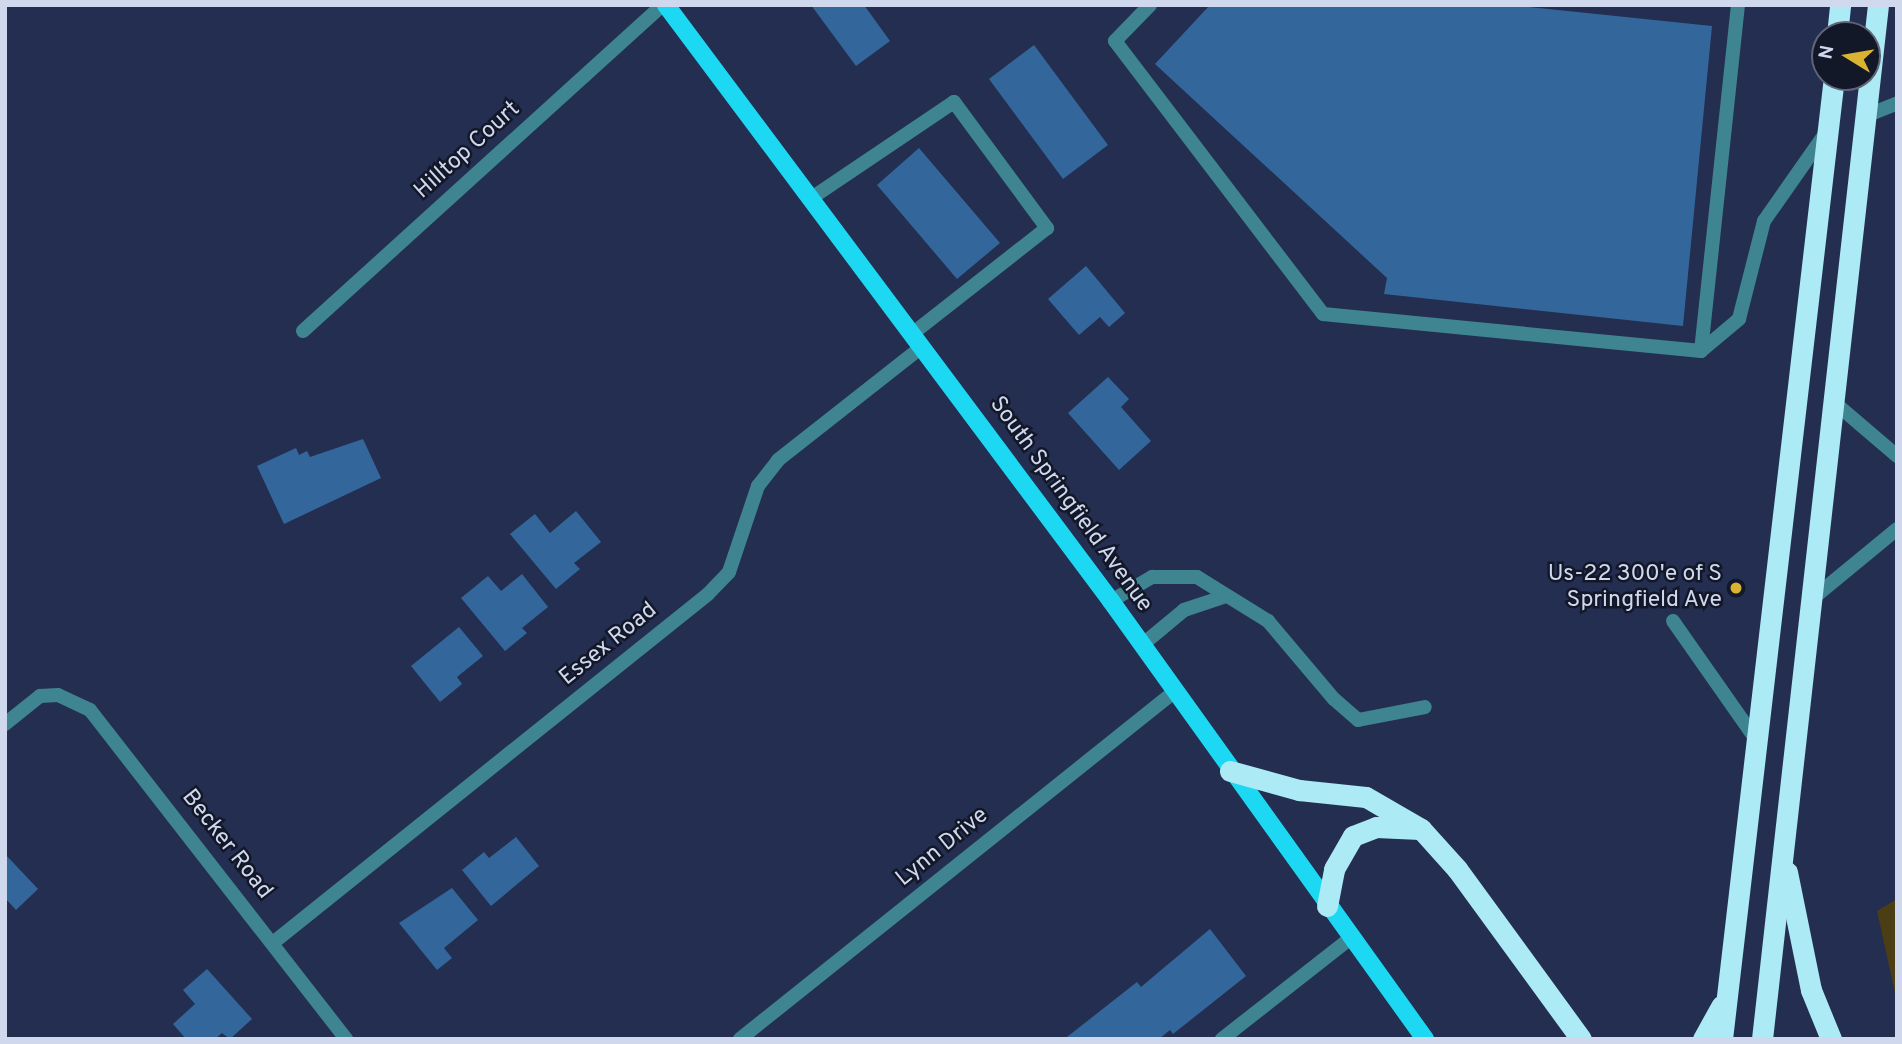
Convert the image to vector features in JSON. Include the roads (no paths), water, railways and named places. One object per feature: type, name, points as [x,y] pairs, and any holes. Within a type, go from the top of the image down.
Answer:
[{"type":"highway","points":[[1762,1039],[1868,115],[1878,5]]},
{"type":"highway","points":[[1722,1039],[1832,91]]},
{"type":"highway","points":[[1230,771],[1299,790],[1366,797],[1421,829],[1457,869],[1581,1039]]},
{"type":"highway","points":[[1327,906],[1336,862],[1353,836],[1376,827],[1421,829]]},
{"type":"highway","points":[[1783,849],[1804,965],[1831,1039]]},
{"type":"highway","points":[[1703,1039],[1727,995]]},
{"type":"main road","name":"South Springfield Avenue","points":[[665,5],[813,197],[1111,601],[1327,906],[1426,1039]]},
{"type":"street","name":"Hilltop Court","points":[[303,331],[665,5]]},
{"type":"street","points":[[1150,5],[1115,41],[1322,314],[1701,351],[1739,319],[1764,221],[1828,130]]},
{"type":"street","points":[[1701,351],[1738,5]]},
{"type":"street","name":"Essex Road","points":[[274,942],[708,594],[729,572],[758,486],[778,460],[1047,228],[954,102],[813,197]]},
{"type":"street","points":[[1868,115],[1897,103]]},
{"type":"street","points":[[1835,403],[1897,456]]},
{"type":"street","points":[[1812,599],[1897,529]]},
{"type":"street","points":[[1111,601],[1141,581],[1183,574],[1197,577],[1268,621],[1334,699],[1358,720],[1425,707]]},
{"type":"street","points":[[1142,645],[1184,610],[1226,596]]},
{"type":"street","points":[[1673,621],[1758,741]]},
{"type":"street","name":"Lynn Drive","points":[[740,1039],[1174,692]]},
{"type":"street","name":"Becker Road","points":[[5,724],[40,696],[58,695],[90,710],[274,942],[346,1039]]},
{"type":"street","points":[[1222,1039],[1352,938]]},
{"type":"place","name":"Us-22 300'e of S Springfield Ave","points":[[1736,588]]}]
